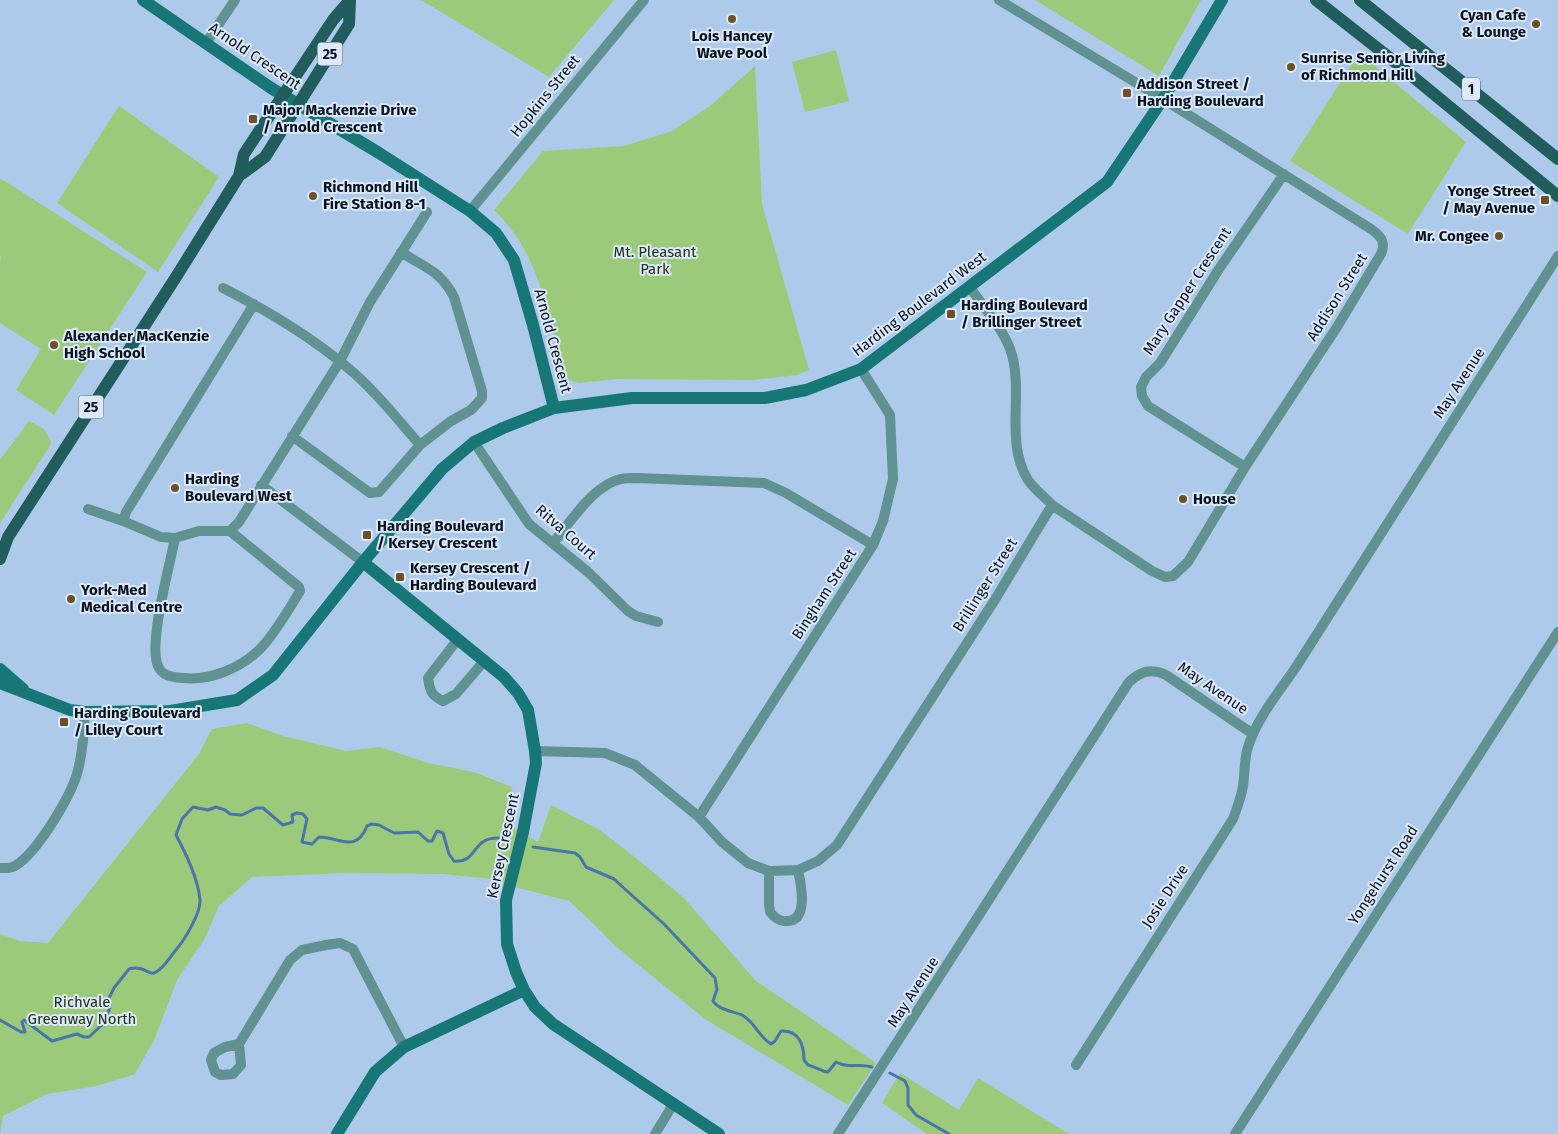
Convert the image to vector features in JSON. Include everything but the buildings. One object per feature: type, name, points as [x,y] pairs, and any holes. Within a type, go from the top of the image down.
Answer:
[{"type":"main road","name":"25","points":[[0,559],[4,541],[176,277],[239,176],[244,154],[333,20],[350,0]]},
{"type":"main road","name":"25","points":[[239,176],[265,157],[349,24],[350,0]]},
{"type":"main road","name":"1","points":[[1316,0],[1395,62],[1558,196]]},
{"type":"main road","name":"1","points":[[1360,0],[1558,159]]},
{"type":"street","name":"Arnold Crescent","points":[[143,0],[283,95],[470,211],[496,233],[514,260],[554,408]]},
{"type":"street","points":[[206,43],[235,0]]},
{"type":"street","name":"Hopkins Street","points":[[470,211],[644,0]]},
{"type":"street","name":"Addison Street","points":[[999,0],[1284,174],[1380,236],[1383,241],[1383,248],[1337,327],[1245,467],[1188,562],[1173,576],[1168,578],[1152,571],[1052,505]]},
{"type":"street","name":"Harding Boulevard West","points":[[0,683],[70,710],[85,712],[170,711],[237,700],[273,675],[363,562],[442,469],[474,442],[503,428],[554,408],[632,398],[765,398],[806,390],[861,369],[1107,182],[1163,99],[1222,0]]},
{"type":"street","name":"Mary Gapper Crescent","points":[[1245,467],[1148,406],[1142,396],[1141,387],[1146,378],[1160,363],[1219,269],[1284,174]]},
{"type":"street","points":[[230,531],[239,522],[340,361],[370,302],[427,212]]},
{"type":"street","points":[[292,436],[370,493],[379,492],[420,445],[451,421],[471,410],[482,398],[482,391],[454,297],[448,285],[438,274],[401,252]]},
{"type":"street","name":"May Avenue","points":[[838,1134],[1129,682],[1137,675],[1147,671],[1157,671],[1166,675],[1253,734],[1558,256]]},
{"type":"street","points":[[970,287],[1006,339],[1012,355],[1015,374],[1017,448],[1029,480],[1052,505]]},
{"type":"street","points":[[223,288],[299,331],[340,361],[376,394],[420,445]]},
{"type":"street","points":[[123,521],[126,512],[254,304]]},
{"type":"street","name":"Bingham Street","points":[[699,817],[873,545],[883,521],[893,479],[890,415],[861,369]]},
{"type":"street","name":"Ritva Court","points":[[474,442],[529,524],[588,572],[628,611],[636,616],[658,622]]},
{"type":"street","points":[[553,543],[582,508],[607,485],[621,479],[637,478],[764,482],[786,492],[873,545]]},
{"type":"street","points":[[261,485],[363,562]]},
{"type":"street","name":"Brillinger Street","points":[[535,751],[605,753],[622,758],[635,765],[699,817],[722,842],[748,863],[769,871],[798,870],[818,861],[837,846],[848,830],[996,598],[1052,505]]},
{"type":"street","points":[[88,510],[123,521],[161,537],[175,538],[199,531],[230,531],[293,581],[300,591],[260,649],[220,674],[193,679],[169,676],[164,674],[158,665],[155,638],[175,538]]},
{"type":"street","name":"Kersey Crescent","points":[[363,562],[504,677],[528,710],[535,751],[535,774],[520,848],[508,892],[506,915],[507,944],[510,957],[524,990],[535,1007],[553,1024],[719,1134]]},
{"type":"street","name":"Yongehurst Road","points":[[1235,1134],[1558,632]]},
{"type":"street","points":[[458,639],[428,678],[430,692],[435,697],[443,701],[456,694],[485,660]]},
{"type":"street","points":[[0,669],[29,694]]},
{"type":"street","points":[[0,868],[14,867],[24,859],[41,840],[70,793],[82,752],[85,712]]},
{"type":"street","name":"Josie Drive","points":[[1076,1065],[1233,819],[1239,805],[1247,749],[1253,734]]},
{"type":"street","points":[[769,871],[770,912],[781,921],[788,922],[794,919],[801,910],[798,870]]},
{"type":"street","points":[[239,1044],[290,960],[302,950],[326,944],[340,943],[352,949],[404,1047]]},
{"type":"street","points":[[337,1134],[375,1072],[404,1047],[524,990]]},
{"type":"street","points":[[655,1134],[674,1104]]},
{"type":"green space","points":[[421,0],[614,0],[549,77]]},
{"type":"green space","points":[[1035,0],[1201,0],[1159,76]]},
{"type":"green space","points":[[836,50],[849,101],[805,112],[792,62]]},
{"type":"green space","points":[[1359,53],[1466,142],[1408,234],[1290,161]]},
{"type":"green space","name":"Mt. Pleasant Park","points":[[755,66],[762,204],[809,370],[797,375],[753,380],[617,379],[579,383],[568,380],[535,272],[519,240],[494,210],[543,151],[624,146],[672,131],[710,106]]},
{"type":"green space","points":[[119,106],[219,177],[158,272],[57,203]]},
{"type":"green space","name":"Alexander MacKenzie High School","points":[[0,178],[147,272],[54,415],[16,390],[41,349],[0,323]]},
{"type":"green space","points":[[29,421],[44,429],[51,441],[50,446],[0,523],[0,460]]},
{"type":"green space","name":"Richvale Greenway North","points":[[247,723],[283,736],[346,751],[380,747],[428,763],[474,772],[512,787],[514,828],[538,842],[551,805],[600,830],[685,899],[755,980],[876,1063],[848,1105],[705,1019],[614,945],[569,901],[507,885],[492,879],[443,874],[344,873],[252,877],[219,906],[204,940],[177,980],[155,1038],[135,1074],[97,1086],[47,1094],[3,1116],[0,1134],[0,934],[19,941],[48,943],[199,754],[212,729]]},
{"type":"green space","points":[[900,1073],[959,1110],[978,1078],[1069,1134],[927,1134],[882,1103]]},
{"type":"waterway","points":[[0,1020],[21,1032],[25,1032],[22,1022],[24,1020],[52,1041],[77,1034],[89,1037],[104,1023],[110,1007],[109,998],[114,988],[129,969],[138,968],[154,973],[163,966],[187,934],[200,906],[199,892],[194,875],[176,835],[182,819],[193,807],[208,810],[216,807],[230,814],[242,815],[256,808],[263,808],[283,825],[293,822],[292,815],[297,813],[303,814],[307,819],[302,842],[312,844],[319,837],[352,842],[358,840],[363,835],[367,826],[372,824],[379,825],[394,833],[418,832],[428,841],[432,841],[437,831],[443,833],[449,854],[454,861],[462,861],[467,858],[484,841],[500,838]]},
{"type":"waterway","points":[[533,847],[575,853],[586,867],[614,879],[664,924],[715,978],[717,989],[713,1001],[722,1008],[742,1015],[771,1044],[781,1031],[787,1031],[799,1040],[803,1049],[804,1060],[808,1065],[828,1072],[836,1062],[845,1065],[872,1067]]},
{"type":"waterway","points":[[890,1073],[905,1081],[908,1088],[908,1105],[916,1115],[949,1134]]},
{"type":"place","name":"Lois Hancey Wave Pool","points":[[732,19]]},
{"type":"place","name":"Cyan Cafe & Lounge","points":[[1536,24]]},
{"type":"place","name":"Sunrise Senior Living of Richmond Hill","points":[[1291,67]]},
{"type":"place","name":"Addison Street / Harding Boulevard","points":[[1127,93]]},
{"type":"place","name":"Major Mackenzie Drive / Arnold Crescent","points":[[253,119]]},
{"type":"place","name":"Richmond Hill Fire Station 8-1","points":[[313,196]]},
{"type":"place","name":"Yonge Street / May Avenue","points":[[1545,200]]},
{"type":"place","name":"Mr. Congee","points":[[1499,236]]},
{"type":"place","name":"Harding Boulevard / Brillinger Street","points":[[951,314]]},
{"type":"place","name":"Alexander MacKenzie High School","points":[[54,345]]},
{"type":"place","name":"Harding Boulevard West","points":[[175,488]]},
{"type":"place","name":"House","points":[[1183,499]]},
{"type":"place","name":"Harding Boulevard / Kersey Crescent","points":[[367,535]]},
{"type":"place","name":"Kersey Crescent / Harding Boulevard","points":[[400,577]]},
{"type":"place","name":"York-Med Medical Centre","points":[[71,599]]},
{"type":"place","name":"Harding Boulevard / Lilley Court","points":[[64,722]]}]
